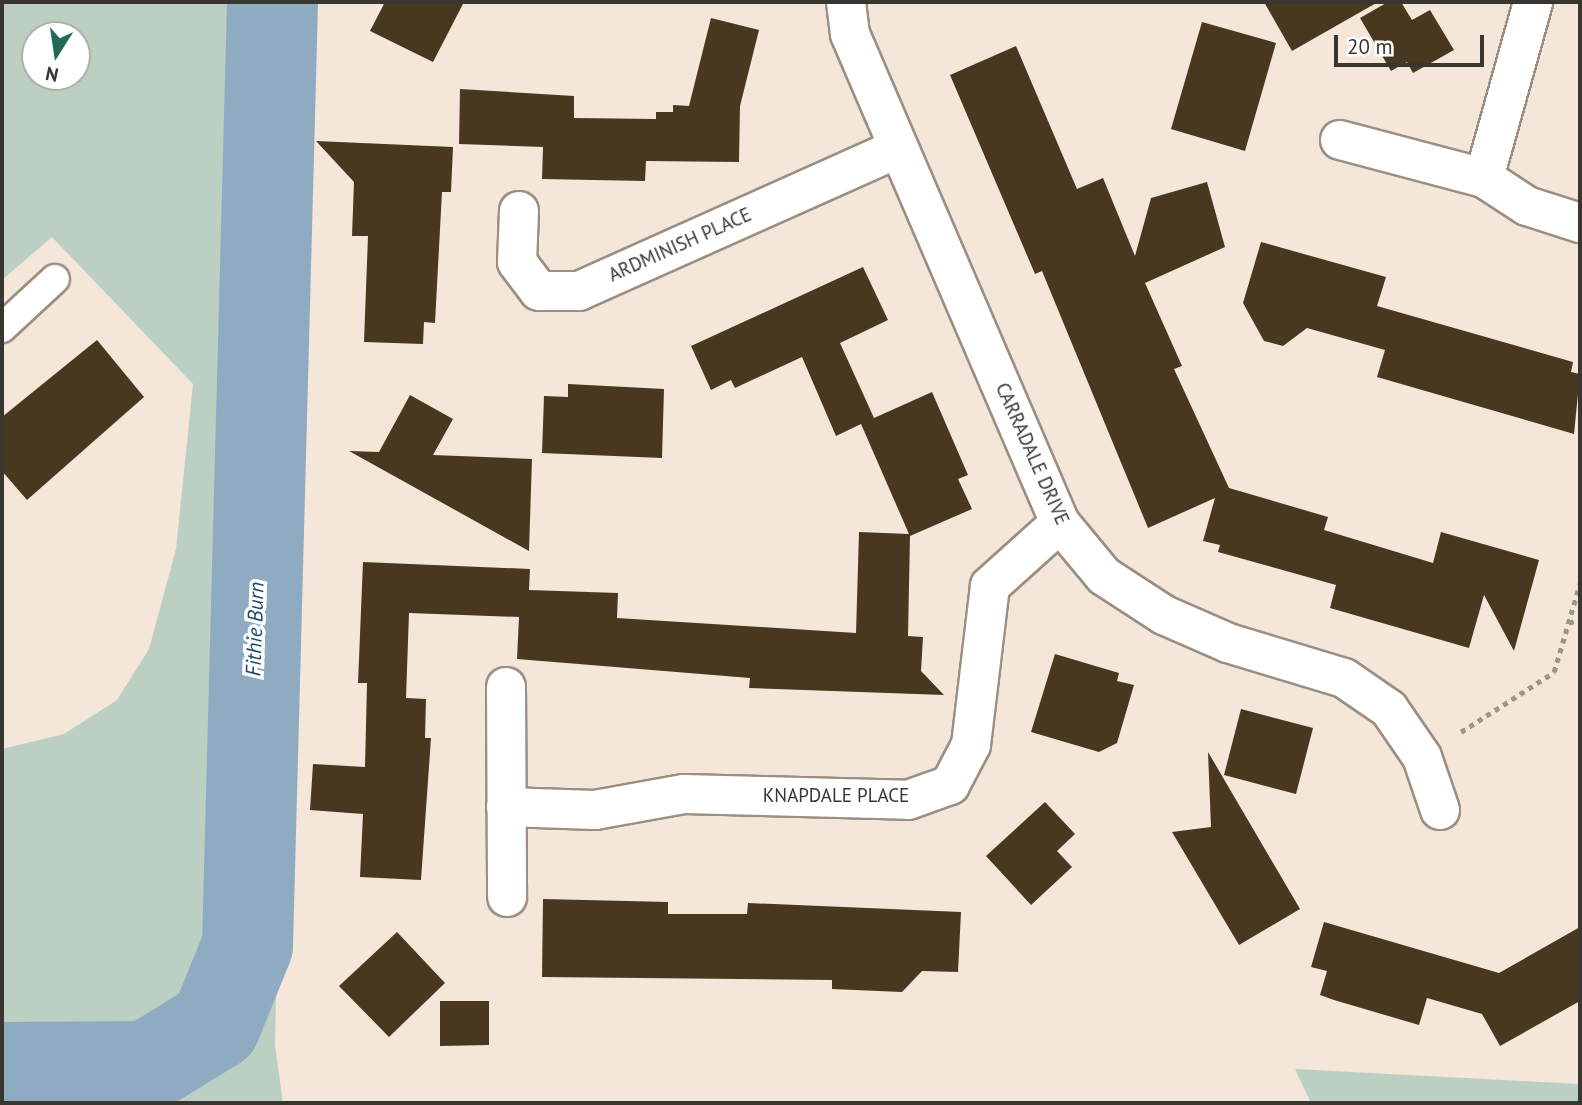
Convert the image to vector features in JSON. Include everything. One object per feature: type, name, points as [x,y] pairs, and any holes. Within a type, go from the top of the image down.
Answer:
[{"type":"street","name":"CARRADALE DRIVE","points":[[846,2],[850,34],[1060,523],[1104,576],[1164,615],[1228,643],[1344,678],[1389,709],[1422,757],[1440,810]]},
{"type":"street","points":[[1483,178],[1533,2]]},
{"type":"street","points":[[1340,140],[1483,178],[1527,206],[1580,223]]},
{"type":"street","name":"ARDMINISH PLACE","points":[[519,211],[517,262],[540,291],[579,291],[898,148]]},
{"type":"street","name":"KNAPDALE PLACE","points":[[506,807],[595,810],[684,794],[908,800],[950,785],[971,745],[990,586],[1060,523]]},
{"type":"street","points":[[506,687],[507,897]]},
{"type":"lane","points":[[2,328],[55,279]]},
{"type":"path","points":[[1422,757],[1554,672],[1580,583]]},
{"type":"path","points":[[1569,624],[1580,619]]},
{"type":"green space","points":[[2,2],[297,2],[275,1045],[283,1103],[2,1103],[2,749],[64,734],[117,700],[149,649],[176,549],[193,384],[52,237],[2,280]]},
{"type":"green space","points":[[1295,1069],[1580,1084],[1580,1103],[1311,1103]]},
{"type":"building","points":[[385,2],[464,2],[433,62],[370,31]]},
{"type":"building","points":[[1264,2],[1378,2],[1292,51]]},
{"type":"building","points":[[1388,2],[1401,2],[1412,20],[1430,10],[1454,50],[1413,73],[1407,62],[1391,71],[1360,18]]},
{"type":"building","points":[[711,18],[759,30],[740,106],[739,162],[646,161],[645,181],[542,179],[543,147],[459,144],[460,89],[574,96],[574,118],[656,119],[656,112],[673,112],[673,105],[689,106]]},
{"type":"building","points":[[1202,22],[1276,43],[1245,151],[1171,129]]},
{"type":"building","points":[[1016,46],[1077,189],[1103,178],[1135,256],[1151,198],[1207,182],[1225,247],[1145,283],[1182,366],[1174,369],[1229,488],[1328,517],[1324,530],[1433,563],[1441,532],[1539,560],[1514,651],[1484,595],[1469,648],[1330,608],[1336,585],[1218,552],[1220,545],[1203,541],[1215,498],[1148,528],[1042,271],[1035,274],[950,75]]},
{"type":"building","points":[[316,141],[453,147],[451,192],[442,192],[435,323],[424,322],[423,344],[364,342],[368,236],[352,236],[354,182]]},
{"type":"building","points":[[1261,242],[1386,277],[1377,306],[1573,362],[1571,372],[1580,374],[1574,434],[1377,377],[1385,350],[1307,328],[1283,346],[1264,341],[1243,303]]},
{"type":"building","points":[[863,267],[888,320],[840,343],[874,418],[932,392],[968,475],[958,479],[972,509],[910,536],[908,636],[923,637],[921,671],[944,695],[749,688],[750,678],[517,659],[519,617],[409,613],[406,698],[426,699],[425,738],[431,738],[421,880],[360,877],[363,814],[310,810],[313,764],[365,767],[367,683],[358,683],[363,562],[530,569],[529,590],[618,593],[617,618],[856,633],[859,532],[909,534],[861,424],[836,436],[802,357],[735,388],[731,380],[711,390],[691,346]]},
{"type":"building","points":[[97,340],[144,397],[27,500],[2,471],[2,417]]},
{"type":"building","points":[[568,384],[664,389],[662,458],[542,453],[544,396],[568,397]]},
{"type":"building","points":[[410,395],[453,419],[433,455],[532,459],[529,551],[349,451],[379,452]]},
{"type":"building","points":[[1055,654],[1119,673],[1117,681],[1134,685],[1117,743],[1099,752],[1031,732]]},
{"type":"building","points":[[1241,709],[1313,728],[1296,794],[1224,775]]},
{"type":"building","points":[[1208,752],[1300,909],[1239,945],[1172,832],[1211,827]]},
{"type":"building","points":[[1045,802],[1075,834],[1057,851],[1072,867],[1031,905],[986,856]]},
{"type":"building","points":[[543,899],[668,902],[668,914],[747,914],[748,903],[961,912],[958,972],[922,971],[902,992],[832,989],[832,980],[542,977]]},
{"type":"building","points":[[1324,922],[1499,973],[1580,927],[1580,1001],[1500,1046],[1482,1014],[1427,998],[1419,1025],[1334,1000],[1320,995],[1327,971],[1311,967]]},
{"type":"building","points":[[397,932],[445,983],[389,1037],[339,986]]},
{"type":"building","points":[[440,1001],[489,1001],[489,1045],[440,1046]]},
{"type":"waterway","name":"Fithie Burn","points":[[2,1067],[147,1066],[215,1024],[247,945],[272,2]]}]
